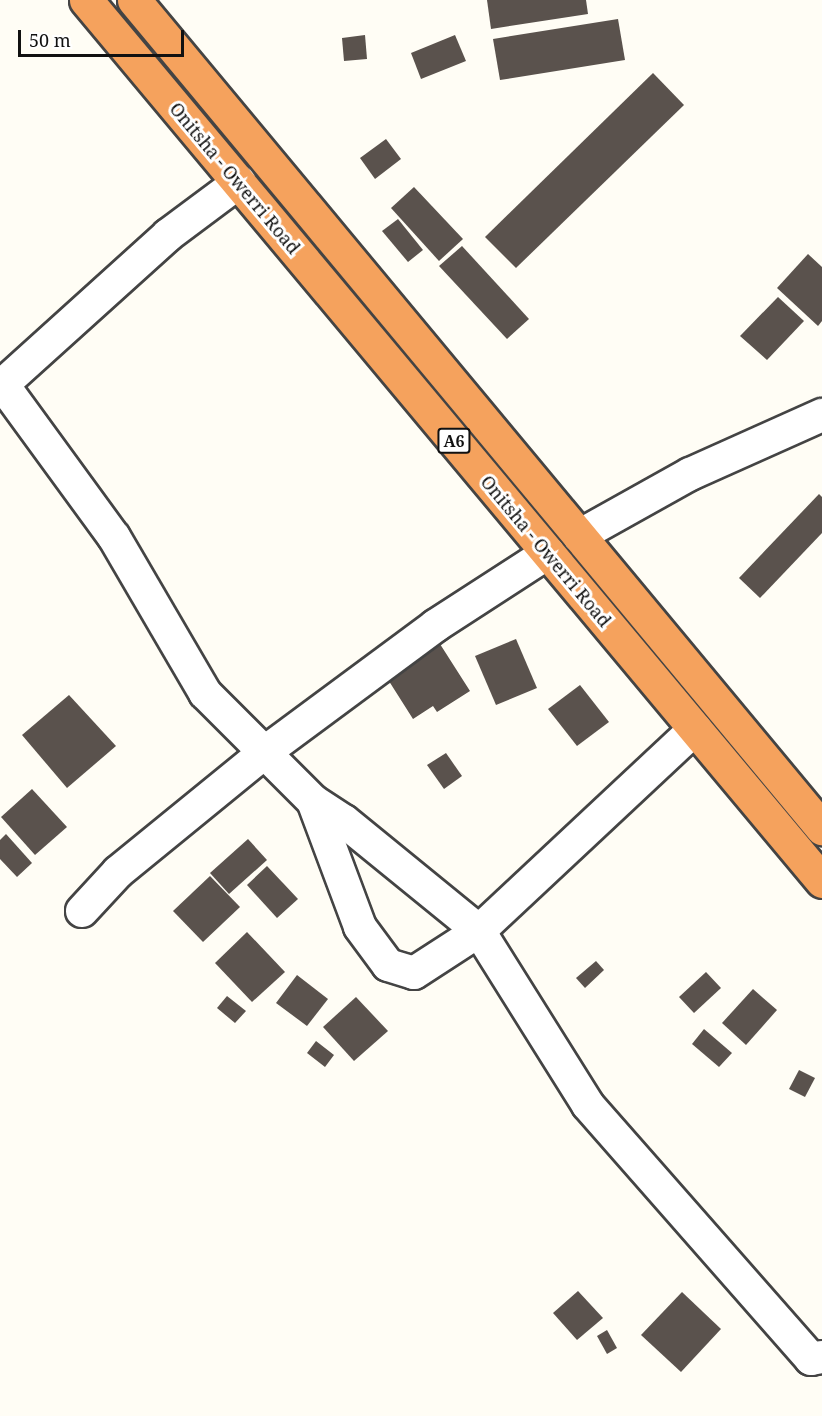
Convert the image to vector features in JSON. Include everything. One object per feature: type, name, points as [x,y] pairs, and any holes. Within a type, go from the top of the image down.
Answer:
[{"type":"highway","name":"Onitsha - Owerri Road","points":[[86,0],[822,881]]},
{"type":"highway","name":"Onitsha - Owerri Road","points":[[134,0],[822,828]]},
{"type":"street","points":[[238,182],[168,235],[1,386],[114,537],[205,693],[313,801],[344,821],[479,931],[588,1105],[811,1359],[822,1357]]},
{"type":"street","points":[[579,536],[690,474],[822,415]]},
{"type":"street","points":[[82,911],[118,872],[265,752],[435,626],[548,553]]},
{"type":"street","points":[[313,801],[360,927],[388,965],[414,973],[479,931],[695,729]]},
{"type":"building","points":[[487,0],[586,0],[588,14],[491,29]]},
{"type":"building","points":[[618,19],[625,60],[500,80],[493,39]]},
{"type":"building","points":[[365,35],[367,59],[344,61],[342,38]]},
{"type":"building","points":[[455,35],[466,61],[421,79],[411,53]]},
{"type":"building","points":[[653,73],[684,105],[516,268],[485,237]]},
{"type":"building","points":[[386,139],[401,159],[375,179],[360,158]]},
{"type":"building","points":[[414,187],[463,239],[439,261],[391,208]]},
{"type":"building","points":[[398,219],[423,250],[408,262],[382,231]]},
{"type":"building","points":[[462,246],[529,319],[507,339],[439,266]]},
{"type":"building","points":[[808,254],[822,267],[822,321],[818,326],[777,288]]},
{"type":"building","points":[[778,297],[804,321],[767,360],[740,336]]},
{"type":"building","points":[[819,494],[822,497],[822,533],[760,598],[739,578]]},
{"type":"building","points":[[516,639],[537,688],[496,705],[475,656]]},
{"type":"building","points":[[440,644],[470,691],[437,712],[433,706],[413,719],[387,678]]},
{"type":"building","points":[[580,685],[609,722],[577,746],[548,709]]},
{"type":"building","points":[[69,695],[116,746],[67,788],[22,735]]},
{"type":"building","points":[[446,753],[462,776],[444,789],[427,765]]},
{"type":"building","points":[[32,789],[67,827],[35,855],[1,817]]},
{"type":"building","points":[[6,834],[32,863],[17,877],[0,859],[0,840]]},
{"type":"building","points":[[248,839],[267,860],[229,894],[210,873]]},
{"type":"building","points":[[267,866],[298,899],[277,918],[247,885]]},
{"type":"building","points":[[210,876],[240,907],[203,942],[173,911]]},
{"type":"building","points":[[247,932],[285,972],[252,1002],[215,963]]},
{"type":"building","points":[[596,961],[604,970],[585,988],[576,978]]},
{"type":"building","points":[[706,972],[721,988],[694,1013],[679,997]]},
{"type":"building","points":[[297,975],[328,999],[307,1026],[276,1003]]},
{"type":"building","points":[[753,989],[777,1010],[746,1045],[722,1023]]},
{"type":"building","points":[[227,996],[246,1011],[235,1023],[217,1008]]},
{"type":"building","points":[[356,997],[388,1031],[354,1061],[323,1027]]},
{"type":"building","points":[[704,1029],[732,1053],[719,1067],[692,1044]]},
{"type":"building","points":[[316,1041],[334,1055],[325,1067],[307,1053]]},
{"type":"building","points":[[799,1070],[815,1078],[805,1097],[789,1089]]},
{"type":"building","points":[[578,1291],[603,1318],[577,1340],[553,1313]]},
{"type":"building","points":[[682,1292],[721,1329],[681,1372],[641,1335]]},
{"type":"building","points":[[607,1330],[617,1348],[607,1354],[597,1336]]}]
